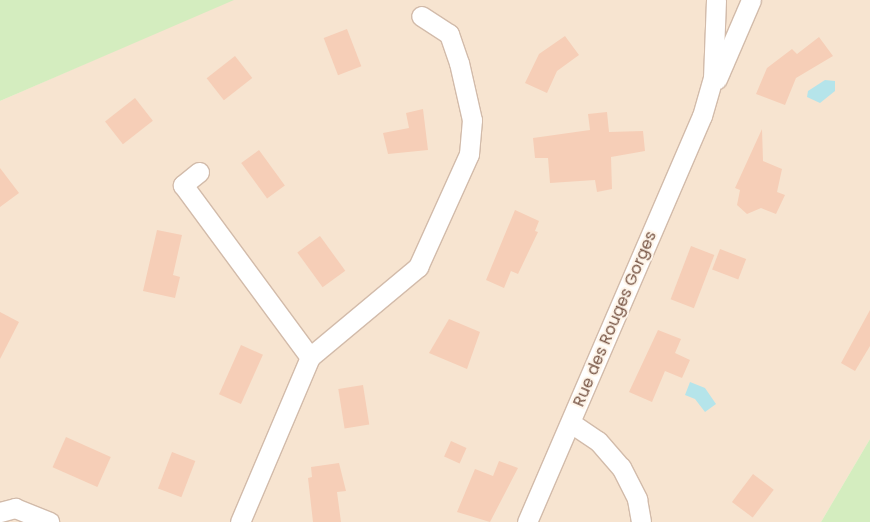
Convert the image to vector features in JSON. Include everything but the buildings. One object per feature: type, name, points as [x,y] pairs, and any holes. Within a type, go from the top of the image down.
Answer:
[{"type":"street","name":"Rue des Rouges Gorges","points":[[702,116],[713,78],[716,0]]},
{"type":"street","name":"Rue des Rouges Gorges","points":[[527,522],[751,0]]},
{"type":"street","points":[[240,522],[310,358],[418,267],[469,154],[472,120],[459,62],[449,34],[421,16]]},
{"type":"street","points":[[198,172],[183,185],[310,358]]},
{"type":"street","points":[[571,423],[598,440],[621,467],[636,498],[642,522]]},
{"type":"street","points":[[0,512],[15,508],[49,522]]},
{"type":"shaded area","points":[[231,0],[870,0],[870,439],[821,522],[0,522],[0,101]]},
{"type":"green space","points":[[0,0],[234,0],[0,101]]},
{"type":"green space","points":[[870,439],[870,522],[821,522]]},
{"type":"water","points":[[825,80],[835,81],[835,91],[820,103],[807,97],[808,91]]},
{"type":"water","points":[[690,382],[705,388],[716,404],[705,412],[695,399],[685,395]]}]
